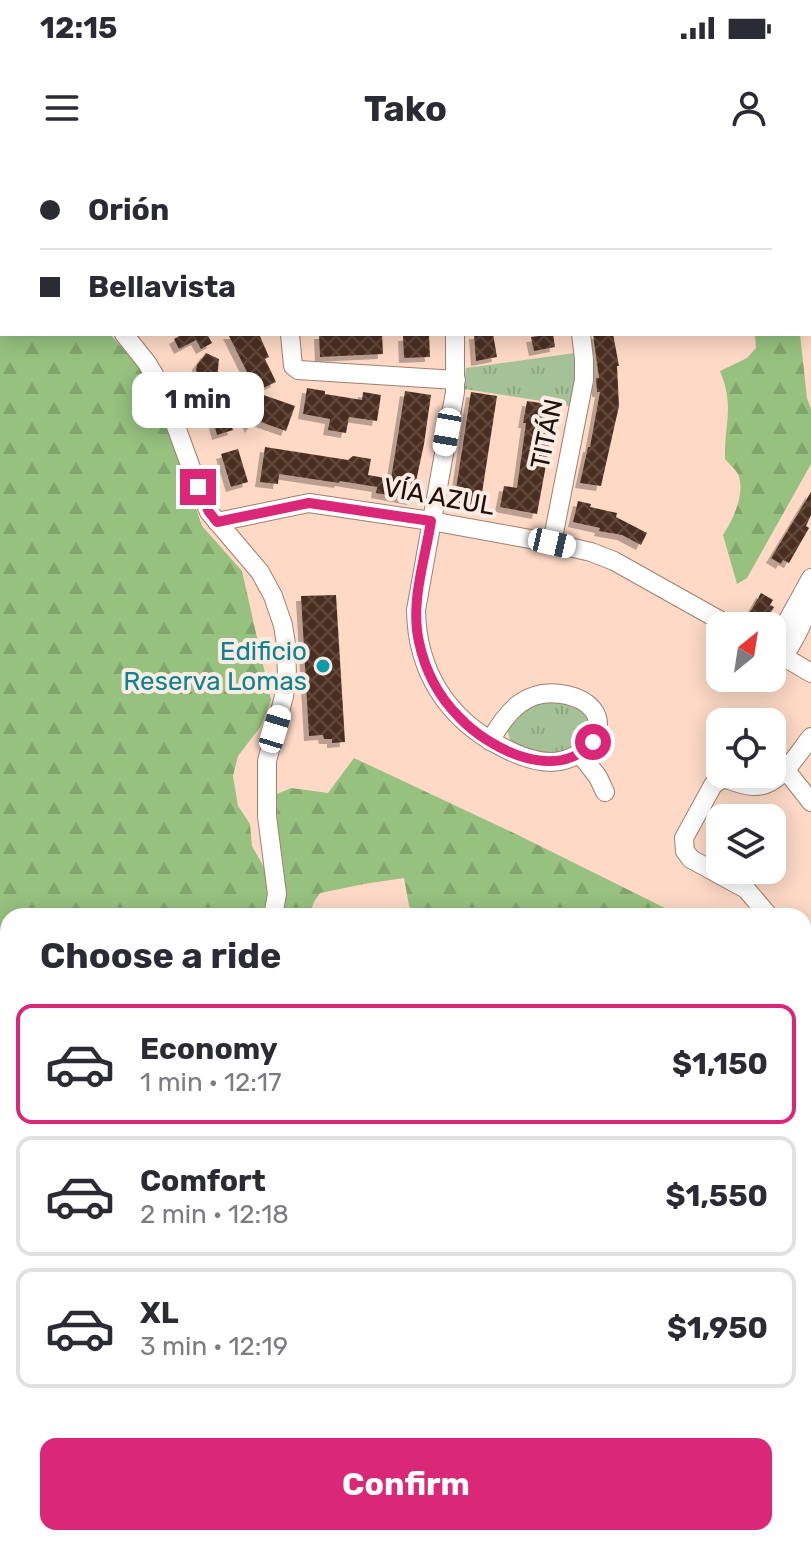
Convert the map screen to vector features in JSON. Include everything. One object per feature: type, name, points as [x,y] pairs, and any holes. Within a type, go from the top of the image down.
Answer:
[{"type":"street","points":[[126,336],[158,379],[209,512],[267,583],[278,610],[286,644],[287,677],[267,761],[267,816],[277,894],[274,908]]},
{"type":"street","points":[[290,336],[293,366],[298,370],[456,380]]},
{"type":"street","points":[[455,336],[456,380],[416,610],[421,652],[448,704],[467,725],[490,741],[522,756],[540,761],[559,761],[580,754],[598,734],[598,721],[591,708],[578,699],[546,694],[519,703],[506,715],[490,741]]},
{"type":"street","name":"TITÁN","points":[[552,543],[584,380],[581,336]]},
{"type":"street","name":"VÍA AZUL","points":[[217,522],[309,503],[552,543],[591,552],[627,567],[706,612]]},
{"type":"street","points":[[786,639],[807,613],[808,582]]},
{"type":"street","points":[[786,658],[811,673]]},
{"type":"street","points":[[786,768],[811,737]]},
{"type":"street","points":[[580,754],[605,792]]},
{"type":"street","points":[[786,770],[811,802]]},
{"type":"street","points":[[711,788],[684,838],[685,851],[691,859],[746,889],[762,908]]},
{"type":"green space","points":[[0,336],[112,336],[150,380],[202,526],[242,571],[271,700],[261,726],[238,756],[233,776],[238,806],[250,824],[252,846],[270,885],[270,908],[0,908]]},
{"type":"green space","points":[[755,336],[800,336],[811,409],[811,464],[747,578],[737,584],[723,535],[737,506],[740,482],[738,474],[725,459],[728,405],[720,371],[747,358],[756,348]]},
{"type":"green space","points":[[575,353],[580,361],[573,407],[464,389],[466,368]]},
{"type":"green space","points":[[552,699],[584,708],[593,728],[573,751],[540,755],[511,743],[507,729],[518,711]]},
{"type":"green space","points":[[354,758],[665,908],[410,908],[404,878],[320,893],[312,908],[278,908],[277,794],[291,788],[328,793]]},
{"type":"building","points":[[179,336],[208,336],[212,343],[201,349],[196,340],[179,349],[174,339]]},
{"type":"building","points":[[229,336],[260,336],[269,357],[265,359],[276,382],[252,393],[245,376],[248,374]]},
{"type":"building","points":[[319,336],[382,336],[383,354],[320,357]]},
{"type":"building","points":[[403,336],[429,336],[430,357],[404,358]]},
{"type":"building","points":[[474,336],[493,336],[497,357],[476,361]]},
{"type":"building","points":[[553,336],[555,347],[534,351],[531,337]]},
{"type":"building","points":[[593,336],[613,336],[619,366],[619,406],[601,486],[580,483],[600,392],[597,392],[596,378],[599,378]]},
{"type":"building","points":[[206,353],[219,359],[217,379],[201,384],[196,370]]},
{"type":"building","points":[[307,388],[362,400],[363,392],[381,395],[377,421],[349,417],[346,433],[328,430],[330,419],[303,414]]},
{"type":"building","points":[[405,391],[431,395],[412,500],[376,493],[377,487],[340,481],[279,474],[278,484],[260,482],[265,447],[348,460],[353,456],[371,459],[368,475],[391,479]]},
{"type":"building","points":[[255,392],[295,406],[286,431],[255,420],[250,428],[242,412]]},
{"type":"building","points":[[471,392],[497,396],[480,506],[454,502]]},
{"type":"building","points":[[223,397],[233,430],[217,435],[208,401]]},
{"type":"building","points":[[527,401],[553,405],[549,430],[552,430],[537,514],[500,507],[504,486],[517,488]]},
{"type":"building","points":[[238,449],[248,482],[231,487],[221,454]]},
{"type":"building","points":[[811,492],[811,515],[806,526],[809,528],[789,563],[783,560],[781,564],[771,558]]},
{"type":"building","points":[[578,501],[617,513],[616,517],[647,533],[641,545],[622,535],[573,522]]},
{"type":"building","points":[[761,593],[773,600],[771,612],[750,612]]},
{"type":"building","name":"Edificio Reserva Lomas","points":[[336,595],[345,742],[332,743],[332,739],[324,739],[323,735],[309,736],[301,596]]},
{"type":"place","name":"Edificio Reserva Lomas","points":[[323,666]]},
{"type":"route","points":[[198,487],[217,522],[309,503],[431,521],[417,596],[416,625],[421,652],[439,692],[457,715],[478,734],[522,756],[551,762],[580,754],[593,742]]}]
